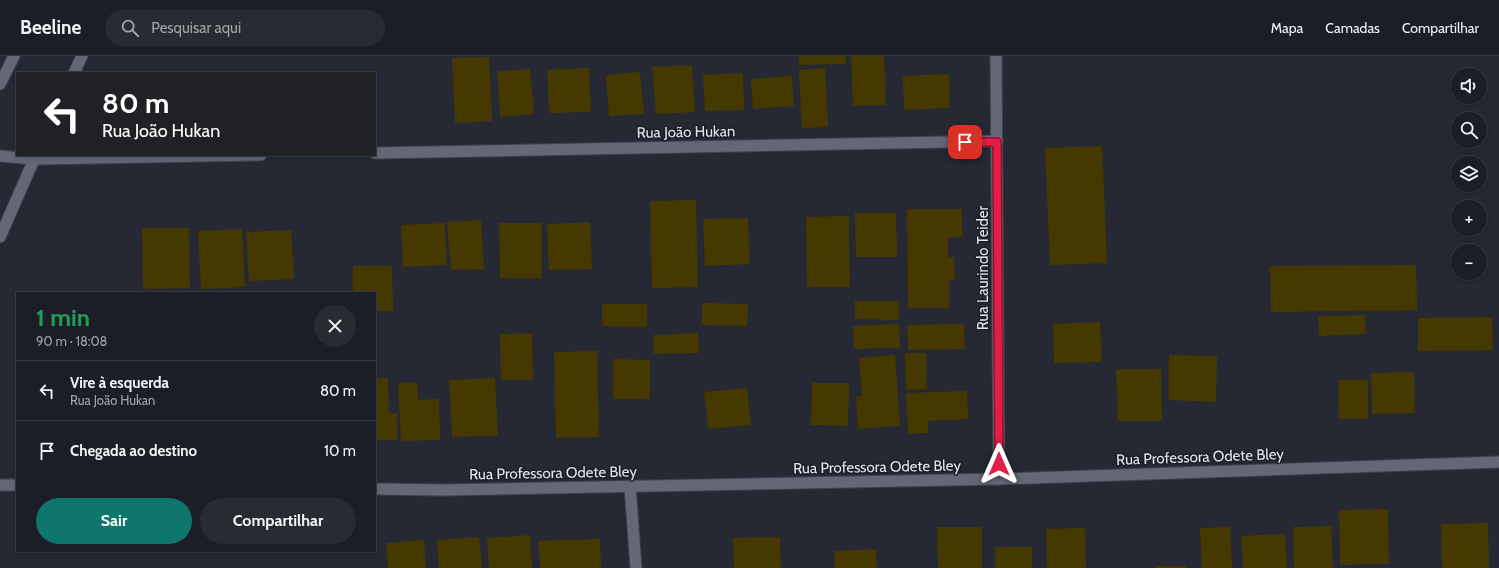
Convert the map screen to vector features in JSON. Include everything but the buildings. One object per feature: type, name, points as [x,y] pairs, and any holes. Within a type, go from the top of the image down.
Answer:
[{"type":"street","points":[[0,84],[14,56]]},
{"type":"street","points":[[74,72],[82,56]]},
{"type":"street","name":"Rua Laurindo Teider","points":[[996,56],[999,479]]},
{"type":"street","name":"Rua João Hukan","points":[[376,153],[997,142]]},
{"type":"street","points":[[0,156],[148,156]]},
{"type":"street","points":[[0,237],[35,157]]},
{"type":"street","name":"Rua Professora Odete Bley","points":[[376,489],[442,490],[999,479],[1499,462]]},
{"type":"street","points":[[0,485],[16,485]]},
{"type":"street","points":[[630,486],[636,568]]},
{"type":"route","points":[[965,142],[997,142],[999,464]]}]
